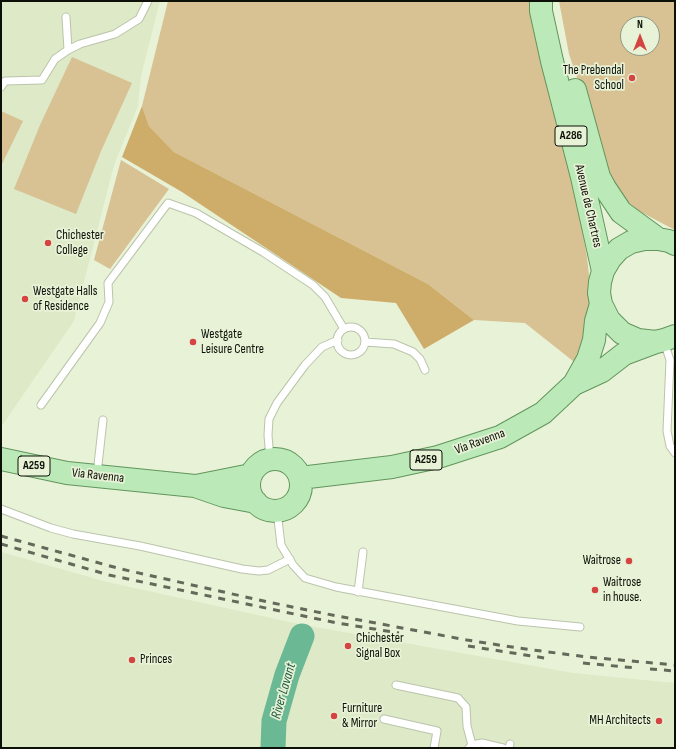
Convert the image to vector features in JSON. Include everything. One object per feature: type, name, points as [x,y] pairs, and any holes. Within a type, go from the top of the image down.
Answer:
[{"type":"main road","name":"Avenue de Chartres","points":[[541,1],[541,11],[552,61],[582,177],[603,271]]},
{"type":"main road","name":"Avenue de Chartres","points":[[555,1],[565,55],[599,177],[611,199],[621,212],[666,241]]},
{"type":"main road","points":[[665,339],[638,340],[622,333],[609,320],[601,304],[599,293],[603,271],[610,259],[619,249],[631,242],[644,239],[666,241]]},
{"type":"main road","name":"Via Ravenna","points":[[300,478],[392,467],[438,457],[500,437],[543,413],[574,384],[588,359],[594,340],[596,321],[601,304]]},
{"type":"main road","name":"Via Ravenna","points":[[574,384],[602,371],[624,354],[665,339]]},
{"type":"main road","points":[[277,459],[285,461],[292,465],[300,478],[301,486],[296,500],[284,509],[269,510],[262,507],[256,502],[249,489],[251,475],[258,465],[270,460],[277,459]]},
{"type":"main road","name":"Via Ravenna","points":[[1,460],[67,473],[195,486],[224,496],[256,502]]},
{"type":"main road","name":"Via Ravenna","points":[[195,486],[251,475]]},
{"type":"lane","points":[[1,87],[5,80],[42,80],[55,59],[68,50],[80,44],[115,34],[140,19],[148,1]]},
{"type":"lane","points":[[66,16],[68,50]]},
{"type":"lane","points":[[41,405],[100,323],[110,302],[108,283],[168,204],[196,213],[262,252],[313,285],[325,297],[344,329]]},
{"type":"lane","points":[[348,327],[357,328],[363,334],[365,342],[362,350],[351,354],[346,353],[340,348],[338,340],[340,334],[348,327]]},
{"type":"lane","points":[[665,339],[670,360],[667,431],[670,446],[675,453]]},
{"type":"lane","points":[[270,460],[268,435],[269,419],[277,403],[305,365],[322,347],[338,340]]},
{"type":"lane","points":[[365,342],[394,344],[413,352],[420,359],[425,370]]},
{"type":"lane","points":[[97,477],[103,420]]},
{"type":"lane","points":[[1,509],[63,532],[140,546],[242,570],[268,570],[290,559]]},
{"type":"lane","points":[[277,510],[281,545],[305,578],[336,588],[518,621],[580,627]]},
{"type":"lane","points":[[358,592],[363,552]]},
{"type":"lane","points":[[396,685],[458,698],[466,707],[470,747],[482,743],[507,747]]},
{"type":"lane","points":[[384,719],[437,731],[434,748]]},
{"type":"shaded area","name":"Chichester College","points":[[1,1],[160,1],[141,76],[138,106],[114,165],[74,321],[1,427]]},
{"type":"shaded area","points":[[168,1],[532,1],[535,37],[573,179],[587,257],[592,303],[578,365],[525,323],[474,320],[428,284],[174,152],[149,126],[142,106]]},
{"type":"shaded area","name":"The Prebendal School","points":[[559,1],[675,1],[675,230],[639,211],[621,196],[610,177],[569,54]]},
{"type":"shaded area","points":[[72,57],[132,83],[101,151],[76,214],[14,189],[40,125]]},
{"type":"shaded area","points":[[142,106],[149,126],[174,152],[428,284],[474,320],[424,349],[396,303],[341,298],[182,192],[122,157]]},
{"type":"shaded area","points":[[1,111],[23,121],[1,166]]},
{"type":"shaded area","points":[[121,160],[169,189],[110,269],[94,260]]},
{"type":"shaded area","points":[[1,552],[107,582],[299,624],[573,673],[675,683],[675,748],[1,748]]},
{"type":"waterway","name":"River Lavant","points":[[273,748],[274,721],[287,675],[302,636]]},
{"type":"railway","points":[[1,536],[121,569],[327,614],[518,648],[587,657],[675,665]]},
{"type":"railway","points":[[1,544],[109,575],[337,623],[399,633]]},
{"type":"railway","points":[[468,646],[551,659]]},
{"type":"railway","points":[[583,663],[636,668]]},
{"type":"railway","points":[[650,669],[675,671]]},
{"type":"place","name":"The Prebendal School","points":[[632,78]]},
{"type":"place","name":"Chichester College","points":[[48,243]]},
{"type":"place","name":"Westgate Halls of Residence","points":[[25,299]]},
{"type":"place","name":"Westgate Leisure Centre","points":[[193,342]]},
{"type":"place","name":"Waitrose","points":[[629,561]]},
{"type":"place","name":"Waitrose in house.","points":[[595,590]]},
{"type":"place","name":"Chichester Signal Box","points":[[348,646]]},
{"type":"place","name":"Princes","points":[[132,660]]},
{"type":"place","name":"Furniture & Mirror","points":[[334,716]]},
{"type":"place","name":"MH Architects","points":[[659,721]]}]
